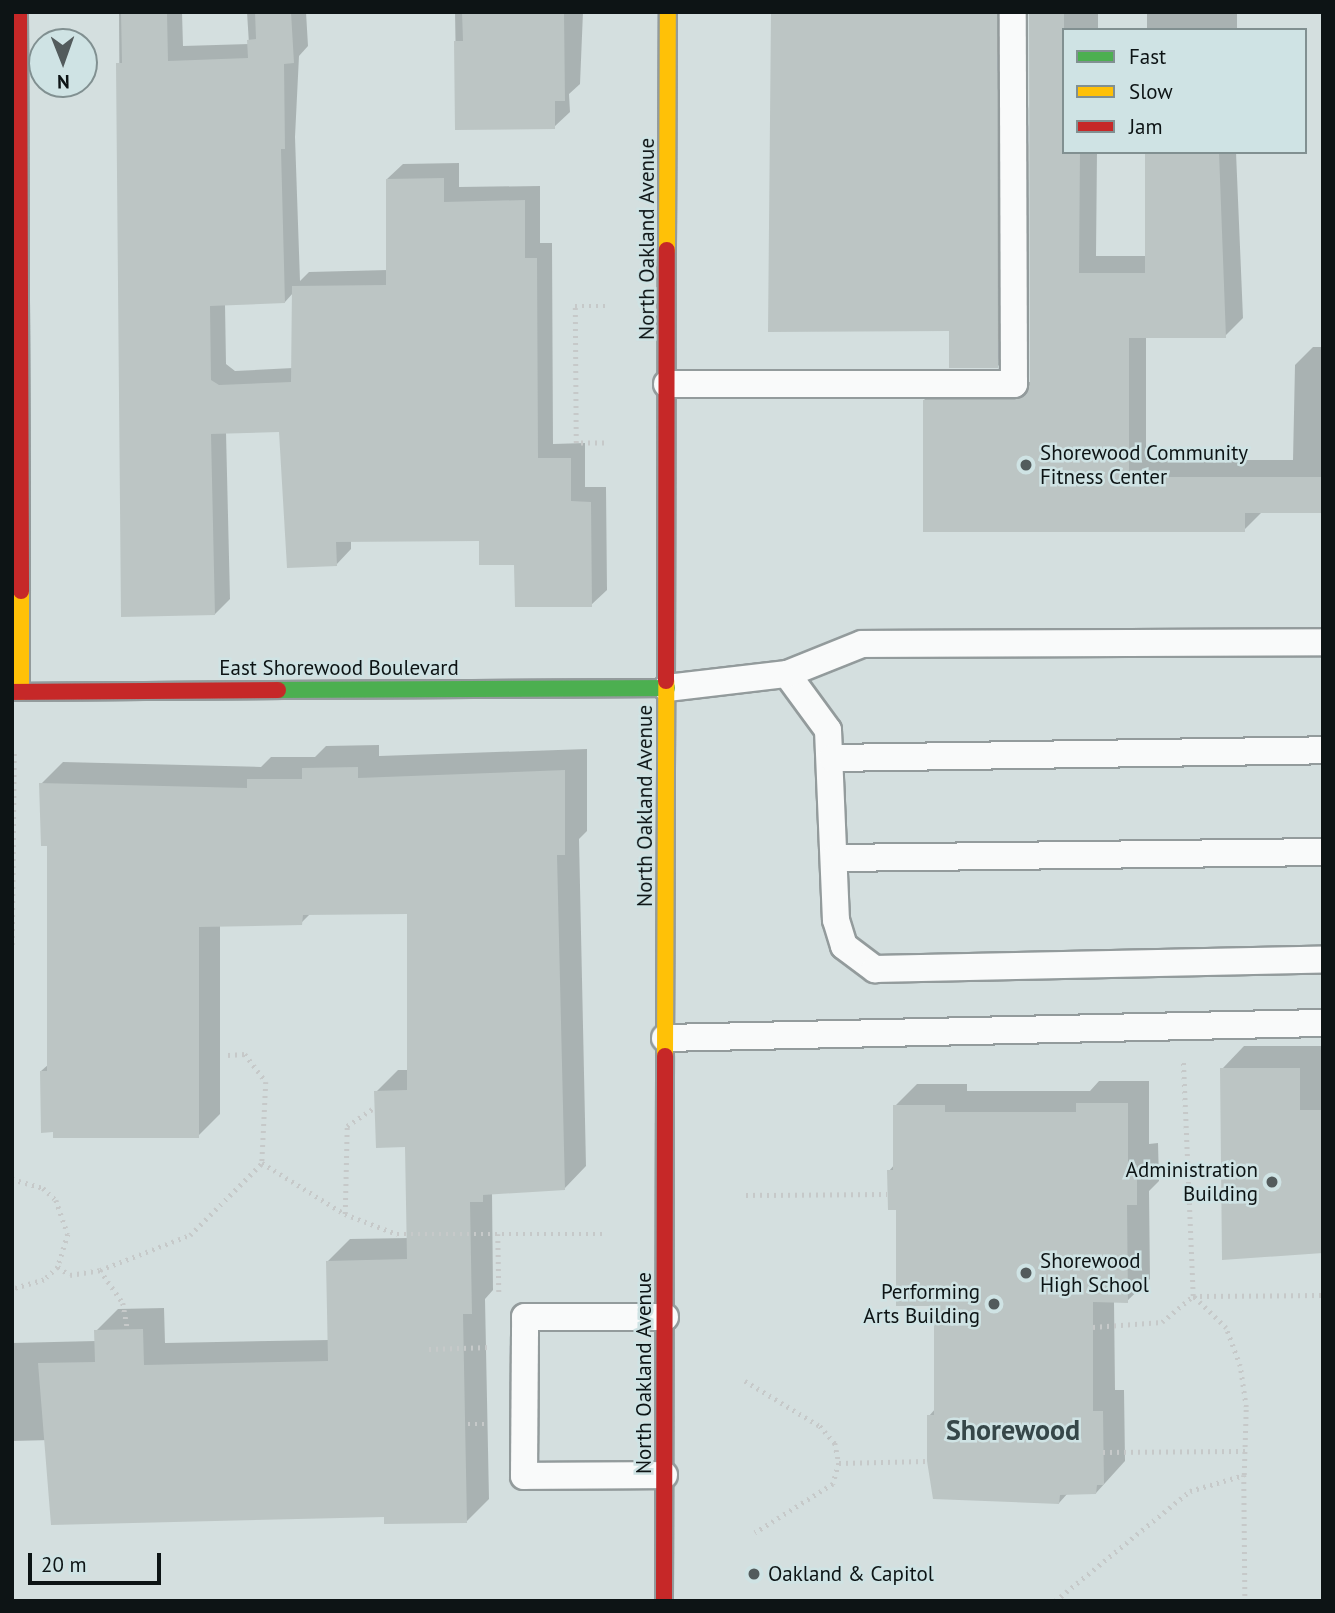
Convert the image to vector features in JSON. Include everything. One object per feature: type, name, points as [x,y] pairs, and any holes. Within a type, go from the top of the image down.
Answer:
[{"type":"main road","points":[[17,692],[19,12]]},
{"type":"main road","name":"North Oakland Avenue","points":[[664,1601],[668,12]]},
{"type":"main road","name":"East Shorewood Boulevard","points":[[17,692],[667,688]]},
{"type":"lane","points":[[667,384],[1014,384],[1013,12]]},
{"type":"lane","points":[[667,688],[787,674],[862,644],[1323,642]]},
{"type":"lane","points":[[787,674],[828,730],[832,758],[835,858],[844,946],[875,969],[1323,960]]},
{"type":"lane","points":[[832,758],[1323,750]]},
{"type":"lane","points":[[835,858],[1323,852]]},
{"type":"lane","points":[[665,1038],[1323,1023]]},
{"type":"lane","points":[[664,1475],[524,1476],[525,1317],[665,1317]]},
{"type":"path","points":[[604,443],[576,443],[575,306],[605,306]]},
{"type":"path","points":[[12,945],[14,749]]},
{"type":"path","points":[[1182,1053],[1193,1296],[1226,1328],[1240,1366],[1245,1451],[1245,1601]]},
{"type":"path","points":[[58,1267],[70,1275],[100,1270],[190,1235],[262,1163],[266,1082],[245,1054],[228,1055]]},
{"type":"path","points":[[345,1214],[347,1126],[374,1108]]},
{"type":"path","points":[[262,1163],[345,1214],[397,1234],[602,1234]]},
{"type":"path","points":[[12,1179],[43,1188],[65,1215],[68,1234],[58,1267],[44,1280],[12,1289]]},
{"type":"path","points":[[746,1195],[887,1194]]},
{"type":"path","points":[[498,1234],[499,1302]]},
{"type":"path","points":[[100,1270],[123,1303],[128,1329]]},
{"type":"path","points":[[1093,1327],[1162,1322],[1193,1296],[1323,1295]]},
{"type":"path","points":[[429,1349],[498,1347]]},
{"type":"path","points":[[745,1381],[820,1426],[835,1443],[839,1463],[833,1484],[755,1533]]},
{"type":"path","points":[[1103,1452],[1245,1451]]},
{"type":"path","points":[[839,1463],[927,1461]]},
{"type":"path","points":[[1055,1601],[1190,1491],[1244,1475]]},
{"type":"building","points":[[121,12],[167,12],[168,61],[248,58],[247,40],[256,39],[255,12],[291,12],[294,63],[284,64],[285,149],[281,149],[285,303],[210,306],[211,380],[219,385],[291,382],[292,286],[386,285],[386,179],[444,178],[444,202],[525,200],[525,258],[537,258],[538,458],[571,458],[571,501],[591,502],[592,607],[515,607],[514,565],[479,565],[479,541],[336,542],[337,566],[287,568],[279,432],[211,434],[215,615],[121,617],[116,63],[122,63]]},
{"type":"building","points":[[462,12],[564,12],[565,101],[555,101],[555,129],[455,130],[454,41],[463,41]]},
{"type":"building","points":[[771,12],[997,12],[998,368],[949,368],[949,331],[768,332]]},
{"type":"building","points":[[1029,12],[1064,12],[1062,154],[1080,154],[1079,273],[1145,273],[1145,154],[1219,154],[1226,338],[1129,338],[1129,477],[1323,477],[1323,513],[1245,513],[1245,532],[923,532],[923,400],[1015,400],[1030,385]]},
{"type":"building","points":[[358,767],[358,778],[565,770],[565,855],[557,855],[565,1190],[483,1195],[483,1202],[470,1202],[472,1314],[463,1314],[467,1523],[384,1524],[384,1517],[51,1525],[38,1363],[95,1362],[94,1330],[143,1329],[144,1365],[328,1361],[326,1261],[407,1259],[405,1147],[376,1148],[374,1091],[407,1090],[407,914],[303,915],[302,925],[199,927],[199,1138],[53,1138],[53,1132],[41,1133],[40,1071],[47,1071],[47,846],[41,846],[39,783],[247,788],[247,779],[302,779],[302,768]]},
{"type":"building","name":"Administration Building","points":[[1220,1068],[1300,1068],[1300,1110],[1323,1110],[1323,1253],[1222,1260]]},
{"type":"building","name":"Performing Arts Building","points":[[1076,1103],[1128,1103],[1128,1165],[1137,1165],[1137,1205],[1127,1205],[1128,1303],[1093,1302],[1093,1411],[1103,1411],[1104,1485],[1097,1485],[1096,1494],[1060,1495],[1059,1504],[933,1499],[927,1461],[927,1415],[934,1415],[934,1306],[896,1306],[896,1210],[888,1210],[887,1170],[893,1170],[893,1105],[945,1105],[945,1112],[1076,1112]]},
{"type":"traffic: fast","points":[[278,690],[667,688]]},
{"type":"traffic: slow","points":[[667,250],[668,12]]},
{"type":"traffic: slow","points":[[21,591],[21,692]]},
{"type":"traffic: slow","points":[[665,1056],[666,681]]},
{"type":"traffic: jam","points":[[19,12],[21,591]]},
{"type":"traffic: jam","points":[[666,681],[667,250]]},
{"type":"traffic: jam","points":[[12,692],[278,690]]},
{"type":"traffic: jam","points":[[664,1601],[665,1056]]},
{"type":"place","name":"Shorewood Community Fitness Center","points":[[1026,465]]},
{"type":"place","name":"Administration Building","points":[[1272,1182]]},
{"type":"place","name":"Shorewood High School","points":[[1026,1273]]},
{"type":"place","name":"Performing Arts Building","points":[[994,1304]]},
{"type":"place","name":"Oakland & Capitol","points":[[754,1574]]},
{"type":"district","name":"Shorewood","points":[[1013,1430]]}]
